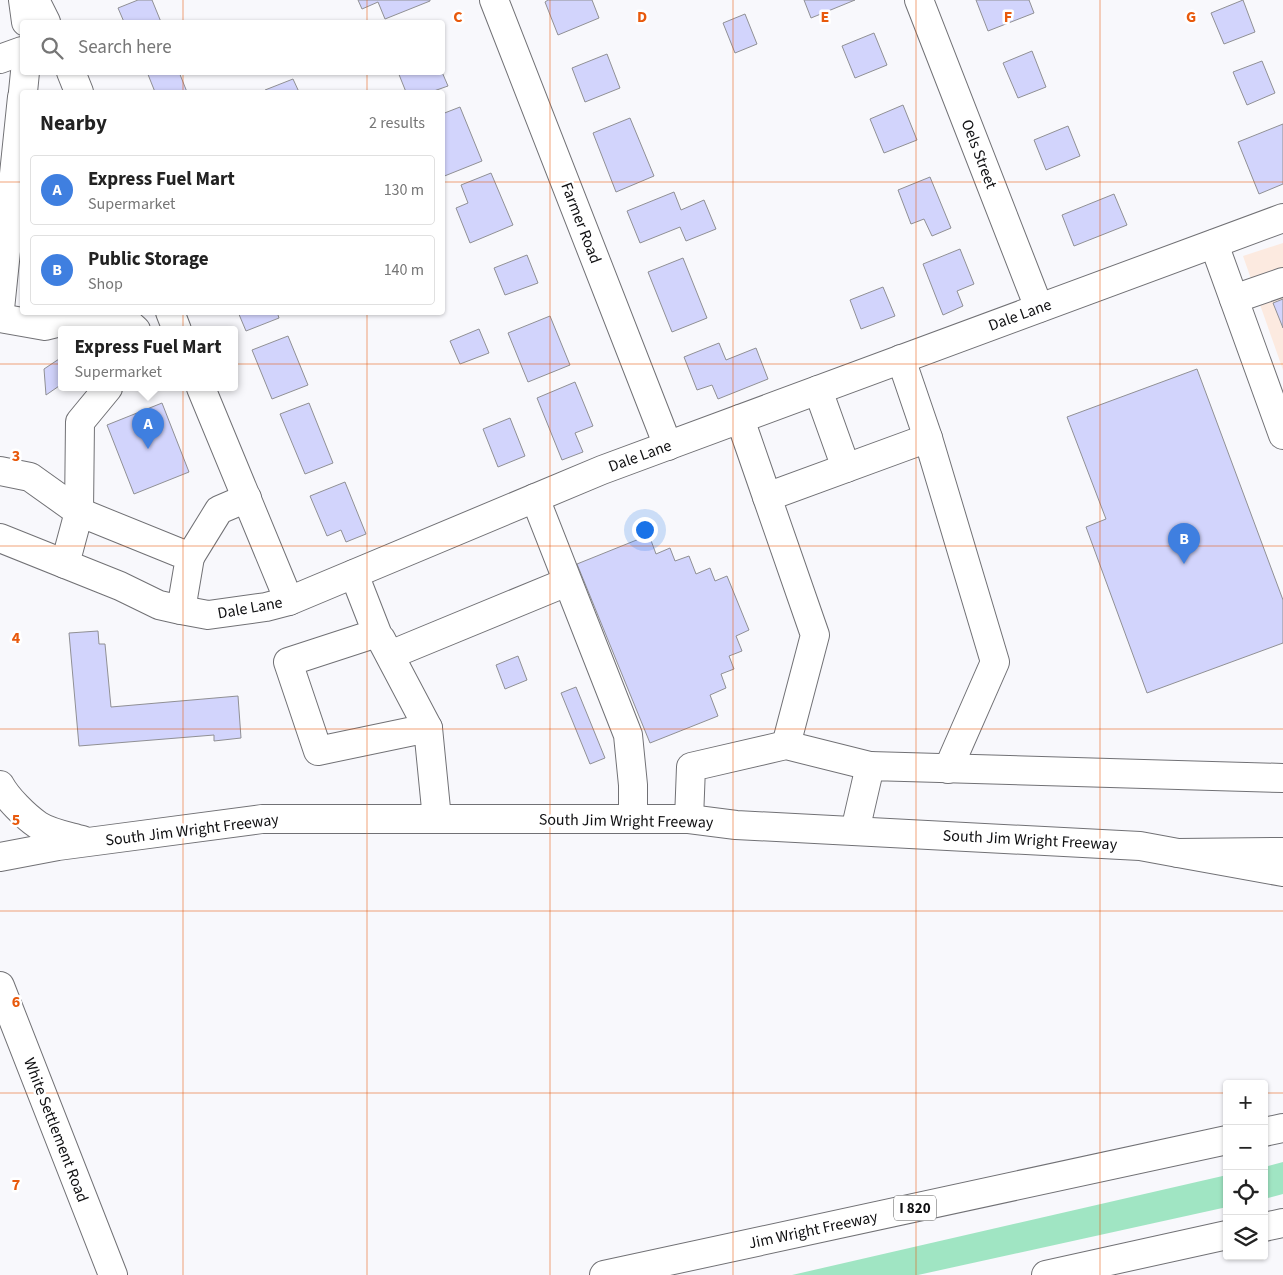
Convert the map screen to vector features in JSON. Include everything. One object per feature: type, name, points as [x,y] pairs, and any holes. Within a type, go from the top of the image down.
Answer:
[{"type":"main road","points":[[23,0],[26,20]]},
{"type":"main road","points":[[35,0],[45,20]]},
{"type":"main road","name":"Farmer Road","points":[[494,0],[668,446]]},
{"type":"main road","name":"Oels Street","points":[[919,0],[1039,308]]},
{"type":"main road","points":[[0,58],[20,52]]},
{"type":"main road","points":[[23,90],[25,75]]},
{"type":"main road","points":[[72,75],[78,90]]},
{"type":"main road","points":[[0,309],[3,253],[20,113]]},
{"type":"main road","name":"Dale Lane","points":[[0,538],[120,586],[159,605],[208,615],[266,607],[289,601],[602,470],[1283,218]]},
{"type":"main road","points":[[1214,244],[1283,435]]},
{"type":"main road","points":[[1234,299],[1283,282]]},
{"type":"main road","points":[[0,318],[45,326],[74,319],[123,318],[132,326]]},
{"type":"main road","points":[[901,359],[928,438],[995,662],[948,769]]},
{"type":"main road","points":[[818,390],[846,468]]},
{"type":"main road","points":[[65,564],[79,512],[80,422],[106,391]]},
{"type":"main road","points":[[202,391],[289,601]]},
{"type":"main road","points":[[740,419],[815,635],[786,745]]},
{"type":"main road","points":[[767,497],[928,438]]},
{"type":"main road","points":[[0,471],[30,477],[79,512],[190,557]]},
{"type":"main road","points":[[180,610],[190,557],[219,510],[247,498]]},
{"type":"main road","points":[[535,498],[628,735],[633,785],[633,819]]},
{"type":"main road","points":[[354,574],[383,644],[428,728],[437,819]]},
{"type":"main road","points":[[428,728],[318,751],[288,662],[383,644],[567,582]]},
{"type":"main road","points":[[689,819],[691,767],[786,745],[870,766],[1283,778]]},
{"type":"main road","points":[[855,831],[870,766]]},
{"type":"main road","points":[[0,785],[4,793],[38,825],[58,833],[91,842]]},
{"type":"main road","name":"South Jim Wright Freeway","points":[[0,857],[91,842],[262,819],[689,819],[736,825],[1140,846],[1178,853],[1283,852]]},
{"type":"main road","points":[[1178,853],[1283,872]]},
{"type":"main road","name":"White Settlement Road","points":[[0,986],[113,1275]]},
{"type":"main road","points":[[1268,1131],[1283,1128]]},
{"type":"main road","name":"Jim Wright Freeway","points":[[604,1275],[1223,1141]]},
{"type":"main road","points":[[1268,1226],[1283,1223]]},
{"type":"main road","points":[[1046,1275],[1223,1237]]},
{"type":"shaded area","points":[[1283,243],[1283,370],[1243,256]]},
{"type":"green space","points":[[1283,1162],[1283,1194],[1268,1198],[1268,1170],[1268,1166]]},
{"type":"green space","points":[[1223,1176],[1223,1208],[918,1275],[792,1275]]},
{"type":"building","points":[[138,0],[152,0],[160,20],[123,20],[118,8]]},
{"type":"building","points":[[358,0],[430,1],[385,19],[378,2],[362,9]]},
{"type":"building","points":[[548,0],[592,0],[599,18],[558,35],[545,2]]},
{"type":"building","points":[[804,0],[855,0],[811,18]]},
{"type":"building","points":[[976,0],[1029,0],[1034,13],[988,31]]},
{"type":"building","points":[[1243,0],[1255,32],[1224,44],[1211,13]]},
{"type":"building","points":[[745,14],[757,44],[735,53],[723,23]]},
{"type":"building","points":[[874,33],[887,65],[855,78],[842,46]]},
{"type":"building","points":[[1032,51],[1046,87],[1018,98],[1003,63]]},
{"type":"building","points":[[607,54],[620,88],[585,102],[572,68]]},
{"type":"building","points":[[1262,61],[1275,93],[1247,105],[1233,72]]},
{"type":"building","points":[[148,75],[180,75],[186,90],[154,90]]},
{"type":"building","points":[[399,75],[443,75],[448,86],[437,90],[405,90]]},
{"type":"building","points":[[293,79],[298,90],[265,90]]},
{"type":"building","points":[[903,105],[917,140],[884,153],[870,119]]},
{"type":"building","points":[[460,107],[482,161],[445,176],[445,113]]},
{"type":"building","points":[[630,118],[654,176],[616,192],[593,133]]},
{"type":"building","points":[[1283,124],[1283,184],[1259,194],[1238,142]]},
{"type":"building","points":[[1068,126],[1080,156],[1046,170],[1034,140]]},
{"type":"building","points":[[491,173],[513,225],[470,243],[456,208],[468,203],[461,185]]},
{"type":"building","points":[[930,177],[951,228],[932,236],[924,219],[911,224],[898,190]]},
{"type":"building","points":[[674,192],[681,210],[704,200],[716,229],[686,241],[680,227],[640,243],[627,211]]},
{"type":"building","points":[[1114,194],[1127,225],[1074,246],[1062,215]]},
{"type":"building","points":[[960,249],[974,284],[957,291],[963,306],[943,315],[923,264]]},
{"type":"building","points":[[527,255],[538,283],[505,295],[494,268]]},
{"type":"building","points":[[683,258],[707,318],[672,332],[648,272]]},
{"type":"building","points":[[883,287],[895,316],[861,329],[850,300]]},
{"type":"building","points":[[1283,299],[1283,328],[1273,303]]},
{"type":"building","points":[[239,315],[278,315],[279,318],[246,331]]},
{"type":"building","points":[[550,316],[570,365],[528,382],[508,333]]},
{"type":"building","points":[[479,329],[489,353],[460,364],[450,341]]},
{"type":"building","points":[[288,336],[308,385],[272,399],[252,350]]},
{"type":"building","points":[[719,343],[726,360],[756,348],[768,379],[718,399],[712,385],[697,390],[684,357]]},
{"type":"building","points":[[58,360],[58,387],[46,395],[44,369]]},
{"type":"building","points":[[1197,369],[1283,600],[1283,643],[1147,693],[1086,527],[1106,519],[1067,417]]},
{"type":"building","points":[[575,382],[593,426],[575,433],[583,452],[562,460],[537,398]]},
{"type":"building","points":[[162,403],[189,472],[134,494],[107,425]]},
{"type":"building","points":[[309,403],[333,463],[305,474],[280,414]]},
{"type":"building","points":[[510,418],[525,456],[498,467],[483,429]]},
{"type":"building","points":[[345,482],[366,534],[346,542],[341,530],[327,536],[310,496]]},
{"type":"building","points":[[649,535],[656,554],[670,548],[675,561],[689,556],[696,574],[710,568],[715,581],[727,576],[749,630],[736,636],[742,651],[729,656],[734,669],[721,674],[726,688],[710,695],[718,716],[650,743],[577,564]]},
{"type":"building","points":[[98,631],[99,644],[105,644],[111,707],[238,696],[241,738],[214,741],[214,735],[79,746],[69,633]]},
{"type":"building","points":[[518,656],[527,680],[505,689],[496,665]]},
{"type":"building","points":[[576,687],[605,758],[590,764],[561,693]]},
{"type":"place","name":"Express Fuel Mart","points":[[148,449]]},
{"type":"place","name":"Public Storage","points":[[1184,564]]}]
